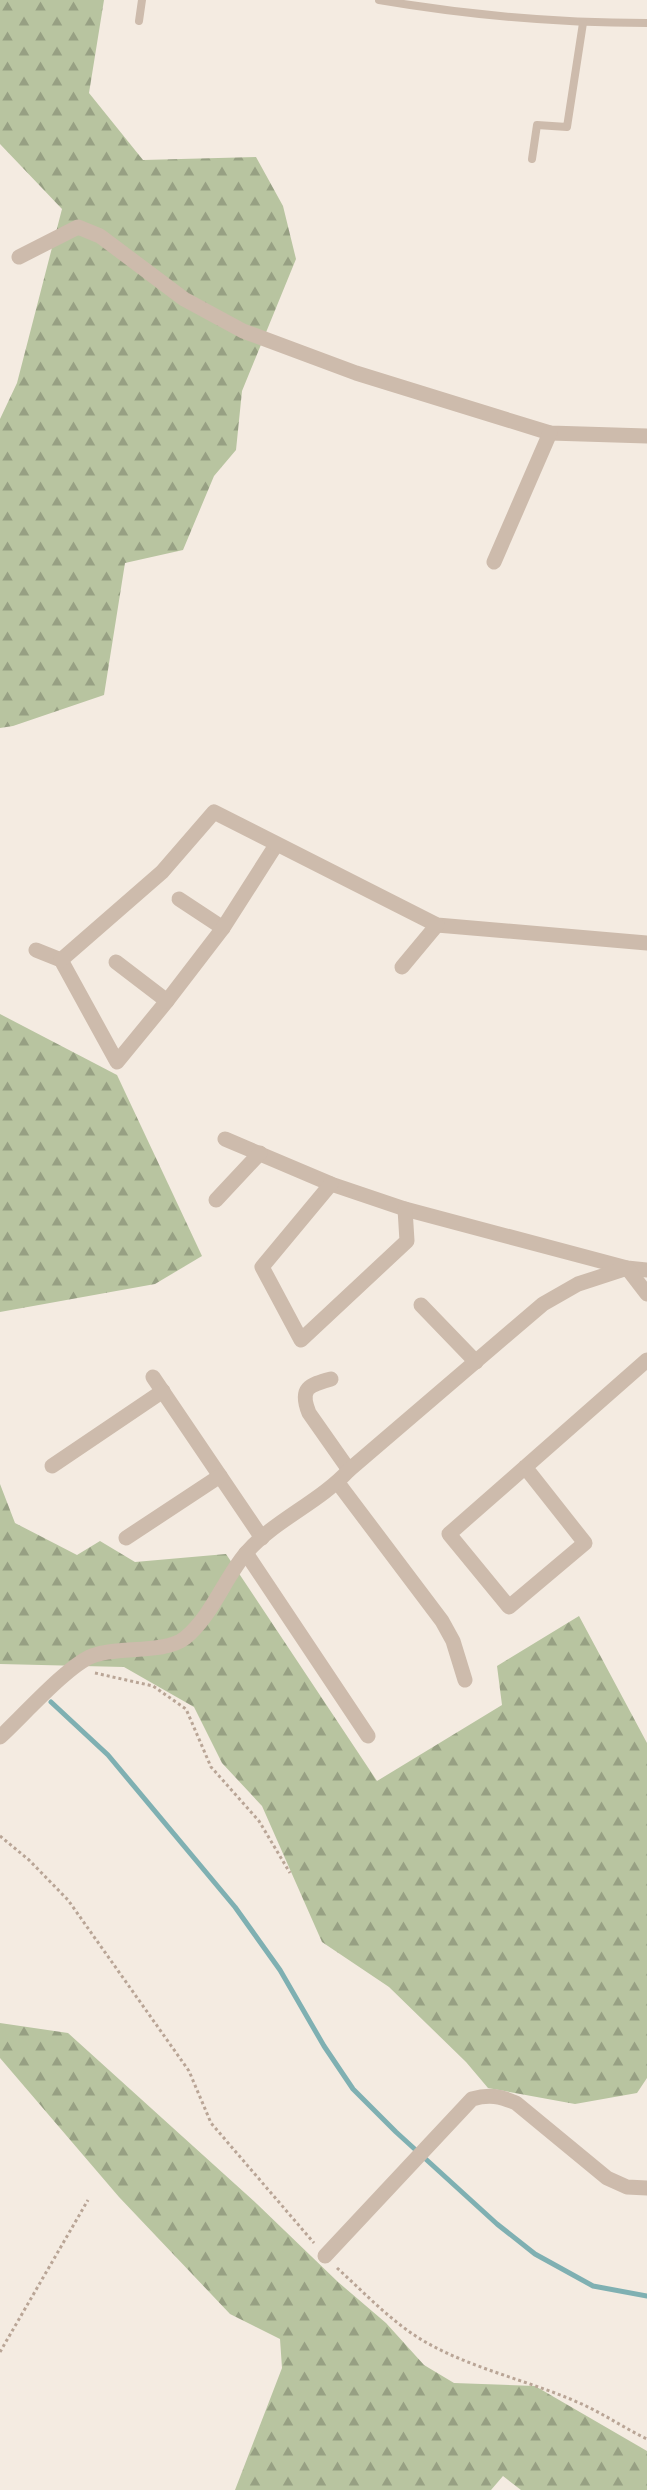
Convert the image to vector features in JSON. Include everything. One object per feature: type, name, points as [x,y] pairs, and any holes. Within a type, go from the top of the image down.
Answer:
[{"type":"street","points":[[19,256],[78,227],[100,236],[184,298],[243,331],[356,373],[550,433],[647,436]]},
{"type":"street","points":[[494,562],[550,433]]},
{"type":"street","points":[[61,960],[162,872],[214,812],[437,925],[647,943]]},
{"type":"street","points":[[36,950],[61,960],[117,1062],[223,928],[276,845]]},
{"type":"street","points":[[179,899],[223,928]]},
{"type":"street","points":[[402,967],[437,925]]},
{"type":"street","points":[[116,962],[167,1001]]},
{"type":"street","points":[[225,1138],[332,1184],[405,1209],[627,1268],[647,1270]]},
{"type":"street","points":[[216,1200],[260,1153]]},
{"type":"street","points":[[332,1184],[262,1267],[301,1340],[407,1241],[405,1209]]},
{"type":"street","points":[[627,1268],[647,1294]]},
{"type":"street","points":[[0,1737],[73,1668],[93,1655],[159,1647],[184,1640],[200,1623],[246,1552],[262,1538],[338,1483],[349,1470],[543,1304],[578,1284],[627,1268]]},
{"type":"street","points":[[421,1305],[476,1362]]},
{"type":"street","points":[[525,1467],[585,1543],[509,1607],[449,1534],[525,1467],[647,1360]]},
{"type":"street","points":[[153,1377],[262,1538]]},
{"type":"street","points":[[331,1379],[311,1384],[305,1392],[305,1403],[309,1413],[349,1470]]},
{"type":"street","points":[[52,1466],[163,1391]]},
{"type":"street","points":[[126,1538],[220,1476]]},
{"type":"street","points":[[338,1483],[441,1621],[453,1641],[465,1680]]},
{"type":"street","points":[[246,1552],[369,1736]]},
{"type":"street","points":[[325,2256],[472,2099],[487,2095],[516,2103],[607,2178],[627,2187],[647,2188]]},
{"type":"lane","points":[[139,21],[142,0]]},
{"type":"lane","points":[[379,0],[436,10],[583,23],[647,23]]},
{"type":"lane","points":[[532,159],[537,125],[567,127],[583,23]]},
{"type":"path","points":[[73,1668],[153,1686],[186,1709],[211,1767],[260,1821],[290,1873]]},
{"type":"path","points":[[0,1836],[29,1860],[68,1900],[189,2071],[211,2123],[325,2256],[391,2318],[427,2343],[472,2365],[508,2375],[587,2406],[647,2439]]},
{"type":"path","points":[[0,2352],[88,2200]]},
{"type":"green space","points":[[0,0],[104,0],[89,93],[143,160],[256,157],[283,206],[296,259],[242,391],[236,450],[214,476],[183,550],[125,563],[104,695],[13,726],[0,728],[0,419],[17,383],[62,209],[0,144]]},
{"type":"green space","points":[[0,1014],[117,1075],[202,1256],[155,1284],[0,1312]]},
{"type":"green space","points":[[0,1484],[15,1523],[77,1555],[100,1541],[135,1562],[226,1554],[377,1781],[502,1705],[497,1666],[579,1616],[647,1743],[647,2078],[637,2093],[575,2104],[488,2088],[466,2062],[389,1987],[322,1942],[262,1806],[222,1763],[194,1707],[124,1667],[0,1664]]},
{"type":"green space","points":[[0,2023],[68,2033],[257,2204],[338,2282],[386,2323],[424,2365],[454,2383],[535,2386],[647,2451],[647,2490],[521,2490],[503,2476],[491,2490],[235,2490],[282,2368],[280,2339],[230,2314],[119,2197],[0,2058]]},
{"type":"waterway","points":[[51,1702],[108,1755],[235,1907],[280,1970],[324,2046],[353,2089],[396,2132],[497,2224],[535,2254],[593,2286],[647,2296]]}]
